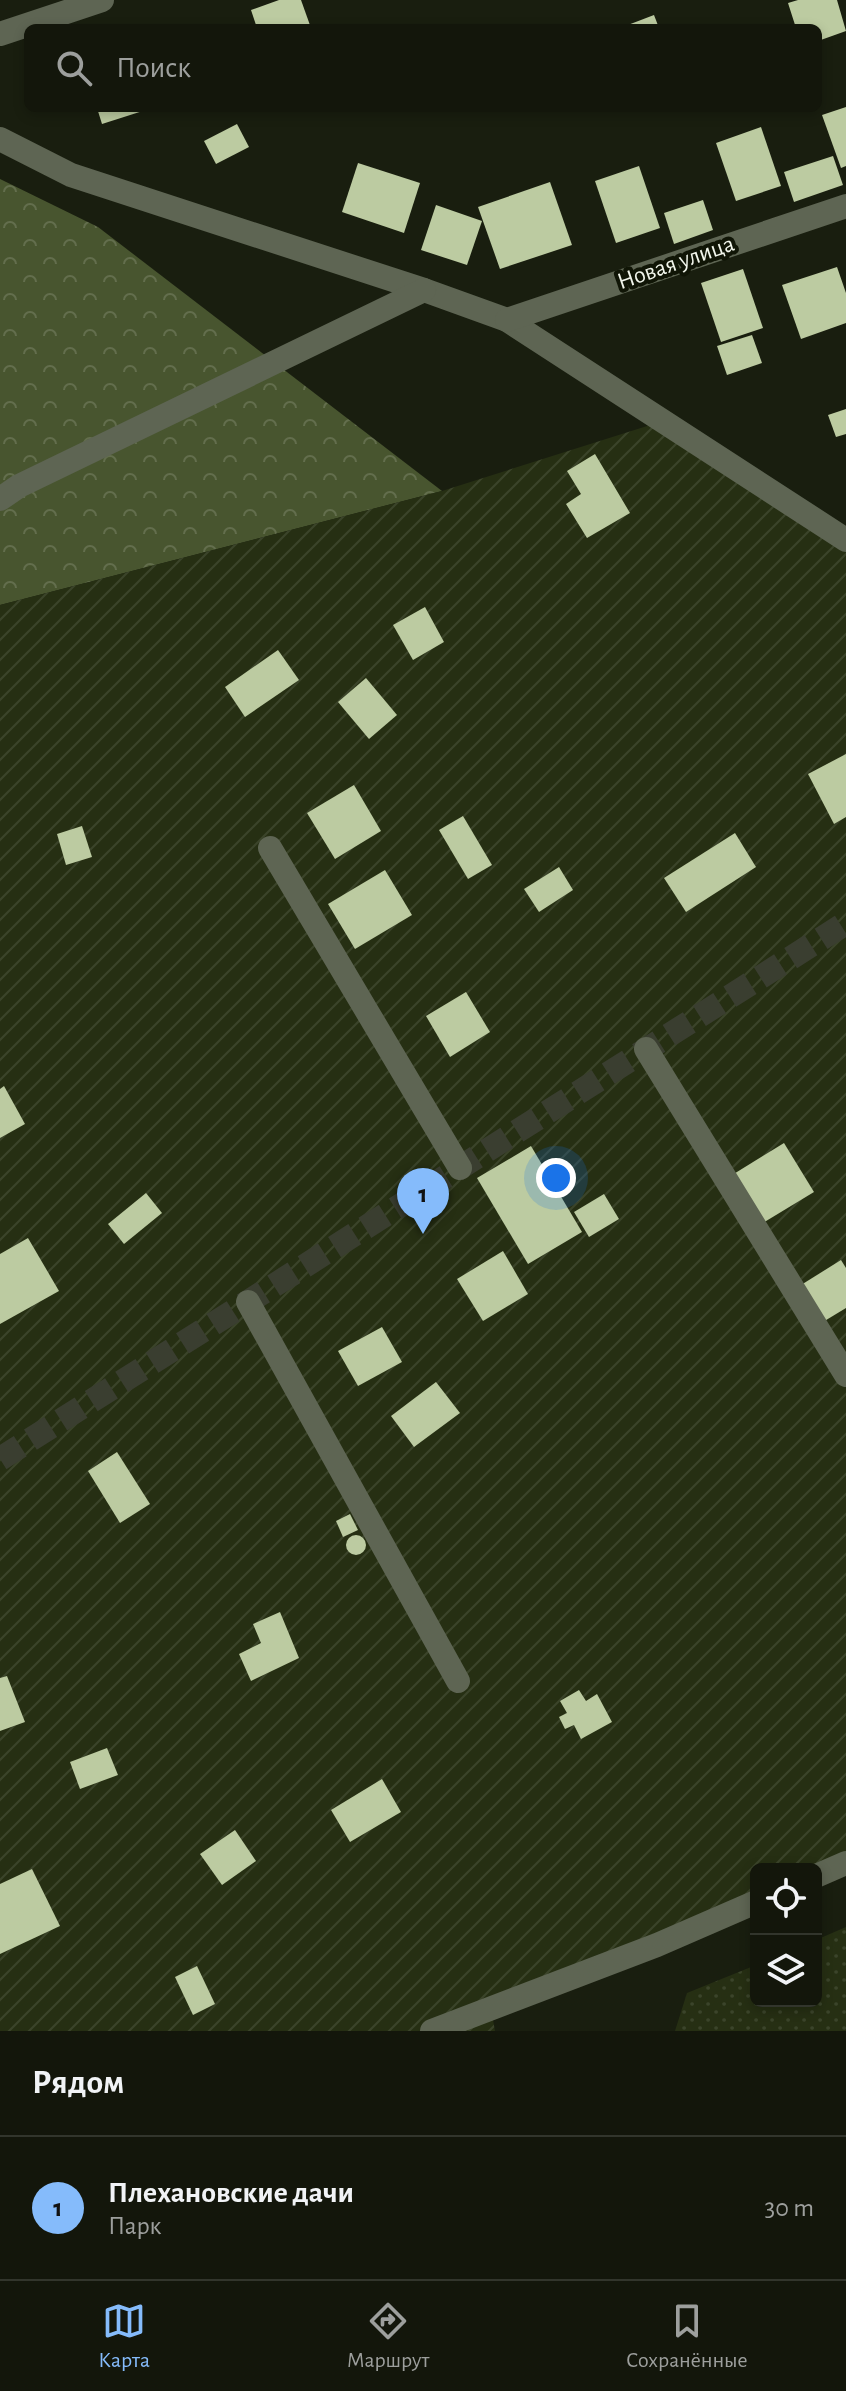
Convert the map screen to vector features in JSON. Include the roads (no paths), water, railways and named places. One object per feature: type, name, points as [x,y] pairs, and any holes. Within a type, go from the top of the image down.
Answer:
[{"type":"street","points":[[30,24],[102,0]]},
{"type":"street","points":[[0,34],[24,26]]},
{"type":"street","points":[[0,139],[71,175],[507,320],[846,540]]},
{"type":"street","name":"Новая улица","points":[[507,320],[846,206]]},
{"type":"street","points":[[0,499],[19,486],[424,290]]},
{"type":"street","points":[[270,848],[460,1168]]},
{"type":"street","points":[[646,1049],[846,1375]]},
{"type":"street","points":[[248,1302],[458,1681]]},
{"type":"street","points":[[822,1873],[846,1863]]},
{"type":"street","points":[[432,2031],[657,1945],[750,1905]]},
{"type":"tunnel","points":[[0,1459],[846,923]]},
{"type":"place","name":"Плехановские дачи","points":[[423,1234]]}]
